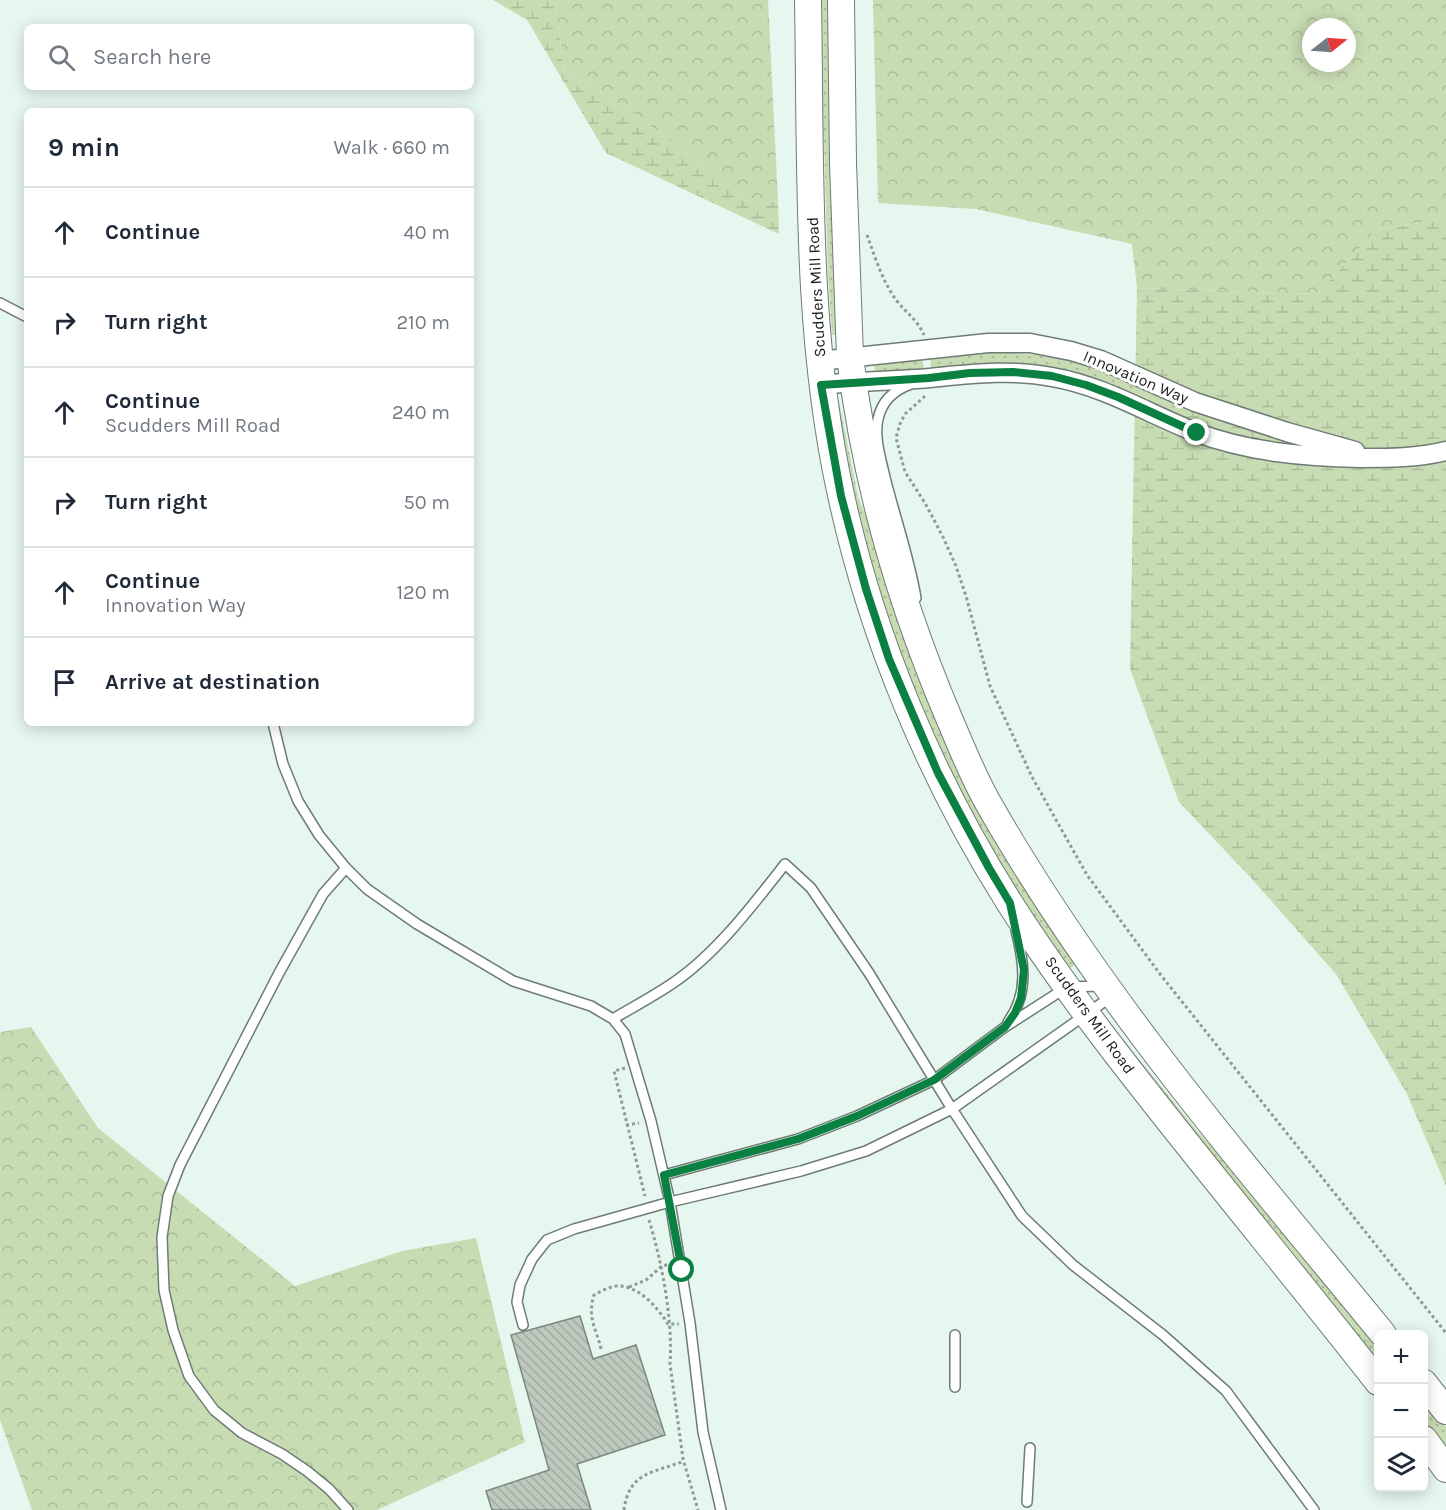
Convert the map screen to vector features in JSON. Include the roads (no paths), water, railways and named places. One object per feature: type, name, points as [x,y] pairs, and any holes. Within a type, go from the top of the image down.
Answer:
[{"type":"main road","name":"Scudders Mill Road","points":[[808,0],[813,246],[820,373],[841,496],[866,589],[889,659],[938,773],[1010,903],[1086,1014],[1374,1377]]},
{"type":"main road","name":"Scudders Mill Road","points":[[841,0],[843,163],[852,369],[864,447],[877,505],[918,639],[941,700],[986,799],[1050,906],[1110,991],[1210,1122],[1379,1330]]},
{"type":"main road","points":[[1425,1384],[1446,1411]]},
{"type":"main road","points":[[1428,1444],[1446,1469]]},
{"type":"street","name":"Innovation Way","points":[[852,369],[926,348],[988,343],[1030,343],[1101,360],[1195,402],[1287,432],[1380,458]]},
{"type":"street","points":[[820,373],[852,369]]},
{"type":"street","name":"Innovation Way","points":[[852,369],[929,378],[970,373],[1013,372],[1052,376],[1118,397],[1215,439],[1275,452],[1326,458],[1406,458],[1446,452]]},
{"type":"street","points":[[1215,439],[1224,411]]},
{"type":"lane","points":[[0,303],[24,315]]},
{"type":"lane","points":[[918,639],[918,609],[915,593],[889,493],[876,428],[881,407],[893,392],[929,378]]},
{"type":"lane","points":[[274,726],[283,764],[298,801],[319,835],[367,889],[417,924],[513,981],[591,1006],[613,1019],[625,1034],[639,1075],[670,1202],[690,1323],[703,1432],[721,1510]]},
{"type":"lane","points":[[613,1019],[674,983],[713,948],[740,920],[785,864],[811,888],[869,973],[952,1109],[1022,1215],[1073,1265],[1163,1335],[1226,1391],[1314,1510]]},
{"type":"lane","points":[[346,868],[322,894],[180,1165],[168,1196],[162,1237],[164,1290],[173,1330],[189,1376],[214,1410],[242,1433],[282,1454],[307,1471],[329,1488],[348,1510]]},
{"type":"lane","points":[[1005,1027],[1015,1013],[1021,998],[1024,970],[1010,903]]},
{"type":"lane","points":[[664,1175],[798,1139],[857,1116],[934,1080],[1005,1027],[1067,987],[1110,991]]},
{"type":"lane","points":[[523,1325],[517,1302],[520,1285],[532,1259],[547,1240],[574,1228],[648,1210],[670,1202],[801,1171],[866,1151],[952,1109],[1086,1014],[1110,991]]},
{"type":"lane","points":[[955,1335],[955,1387]]},
{"type":"lane","points":[[1027,1502],[1030,1448]]}]
